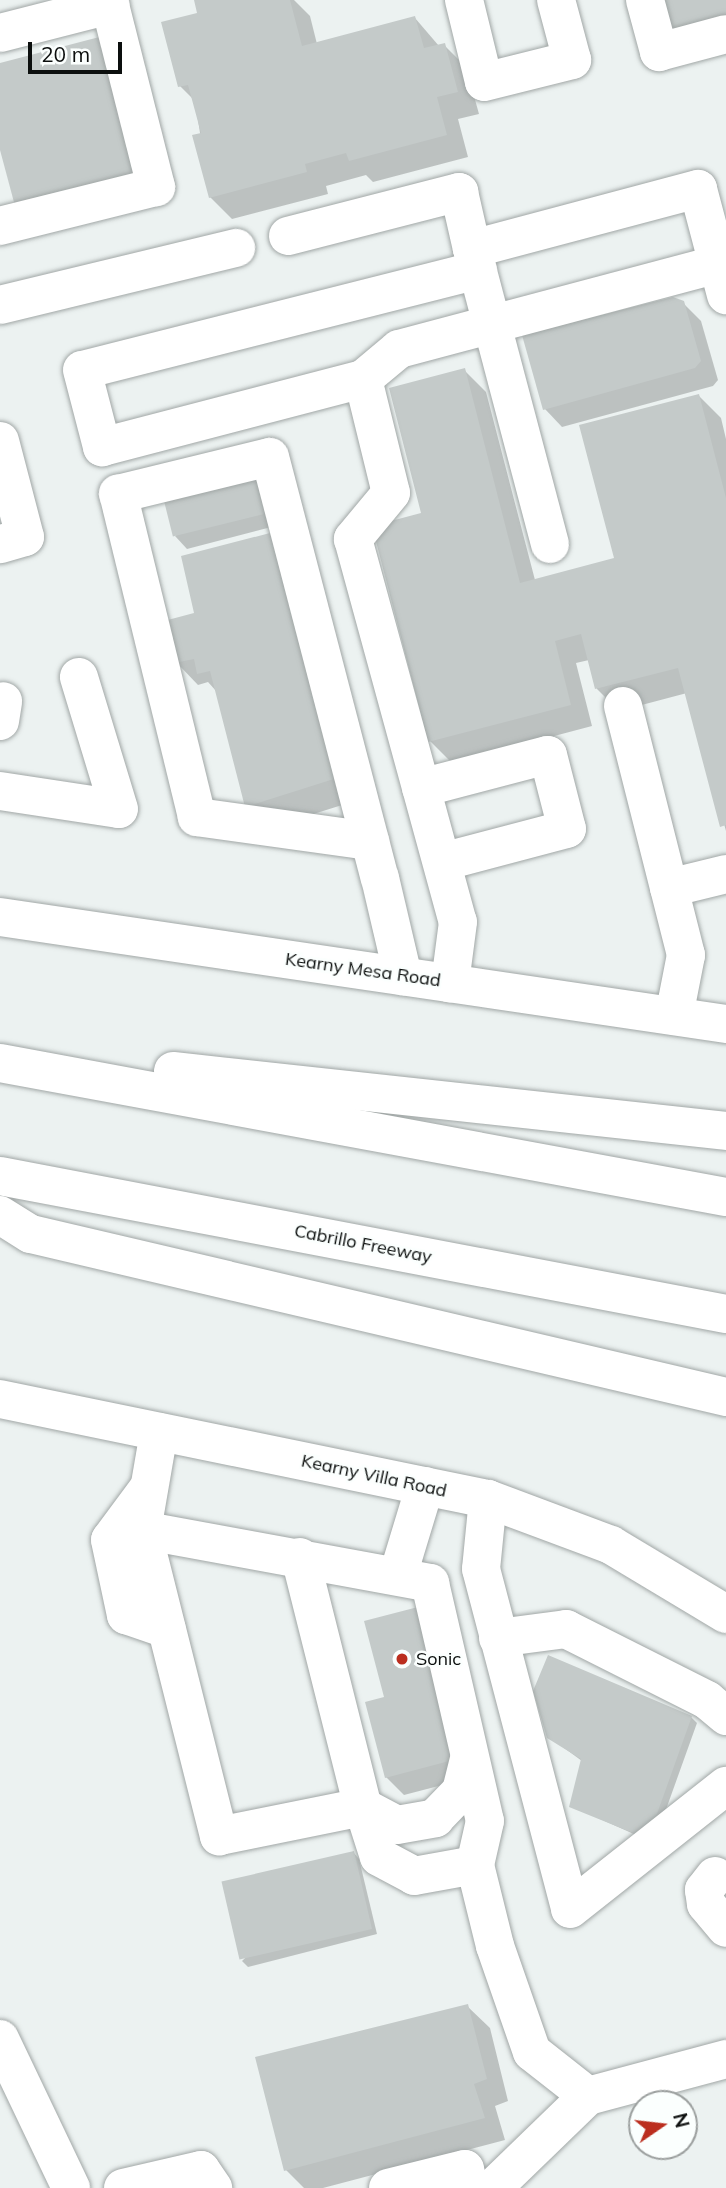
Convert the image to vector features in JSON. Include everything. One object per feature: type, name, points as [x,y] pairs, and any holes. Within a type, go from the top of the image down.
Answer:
[{"type":"main road","points":[[464,0],[484,82],[572,60],[556,0]]},
{"type":"main road","points":[[645,0],[659,52],[726,34]]},
{"type":"main road","points":[[0,33],[110,5],[156,187],[0,226]]},
{"type":"main road","points":[[698,189],[722,279],[492,325],[399,349],[363,379],[102,447],[82,370],[475,260],[698,189]]},
{"type":"main road","points":[[288,236],[459,192],[550,544]]},
{"type":"main road","points":[[0,304],[236,248]]},
{"type":"main road","points":[[363,379],[391,493],[353,540],[458,922],[450,983]]},
{"type":"main road","points":[[0,544],[25,537],[1,449]]},
{"type":"main road","points":[[370,841],[197,817],[118,494],[270,457],[370,841],[403,976]]},
{"type":"main road","points":[[0,791],[119,809],[79,677]]},
{"type":"main road","points":[[623,706],[686,955],[674,1016]]},
{"type":"main road","points":[[421,788],[548,755],[567,830],[442,862]]},
{"type":"main road","points":[[669,888],[726,874]]},
{"type":"main road","name":"Kearny Mesa Road","points":[[0,917],[726,1024]]},
{"type":"main road","points":[[0,1053],[726,1131]]},
{"type":"main road","points":[[0,1063],[726,1197]]},
{"type":"main road","name":"Cabrillo Freeway","points":[[0,1176],[726,1314]]},
{"type":"main road","points":[[0,1215],[31,1234],[720,1398]]},
{"type":"main road","name":"Kearny Villa Road","points":[[0,1399],[488,1499],[611,1545],[726,1614]]},
{"type":"main road","points":[[159,1432],[142,1530],[219,1836],[363,1807],[397,1825],[435,1818],[461,1791],[469,1759]]},
{"type":"main road","points":[[150,1485],[110,1540],[126,1615],[167,1629]]},
{"type":"main road","points":[[398,1574],[425,1486]]},
{"type":"main road","points":[[488,1499],[481,1569],[570,1909],[726,1786]]},
{"type":"main road","points":[[142,1530],[398,1574],[430,1583],[485,1821],[475,1865],[495,1946],[532,2052],[588,2096]]},
{"type":"main road","points":[[300,1557],[363,1807],[379,1857],[414,1876],[475,1865]]},
{"type":"main road","points":[[498,1638],[566,1629],[707,1700],[726,1716]]},
{"type":"main road","points":[[715,1875],[704,1890],[706,1904],[726,1928]]},
{"type":"main road","points":[[0,2040],[71,2188]]},
{"type":"main road","points":[[493,2188],[588,2096],[726,2059]]},
{"type":"main road","points":[[388,2188],[465,2169],[470,2188]]},
{"type":"main road","points":[[123,2188],[201,2170],[213,2188]]},
{"type":"building","points":[[194,0],[290,0],[302,46],[415,16],[424,48],[445,43],[458,92],[437,97],[447,135],[349,161],[346,153],[305,164],[307,172],[209,198],[192,135],[201,133],[188,85],[178,87],[161,22],[197,13]]},
{"type":"building","points":[[654,0],[726,0],[726,19],[663,36]]},
{"type":"building","points":[[107,35],[140,174],[15,206],[0,150],[0,63]]},
{"type":"building","points":[[673,297],[684,301],[701,361],[695,368],[543,410],[522,335]]},
{"type":"building","points":[[465,368],[520,583],[614,558],[579,425],[699,394],[726,498],[726,825],[720,827],[678,668],[595,689],[581,634],[555,641],[571,705],[428,742],[372,526],[421,513],[389,388]]},
{"type":"building","points":[[259,477],[268,513],[173,537],[164,501]]},
{"type":"building","points":[[270,533],[337,778],[245,807],[210,671],[197,674],[194,659],[174,663],[164,621],[194,613],[181,556]]},
{"type":"building","name":"Sonic","points":[[418,1607],[457,1759],[385,1778],[365,1702],[384,1697],[364,1621]]},
{"type":"building","points":[[548,1655],[692,1716],[648,1839],[569,1807],[581,1759],[547,1738],[533,1691]]},
{"type":"building","points":[[354,1851],[372,1929],[239,1960],[221,1882]]},
{"type":"building","points":[[468,2004],[487,2079],[474,2084],[485,2118],[284,2171],[255,2057]]},
{"type":"place","name":"Sonic","points":[[402,1659]]}]
